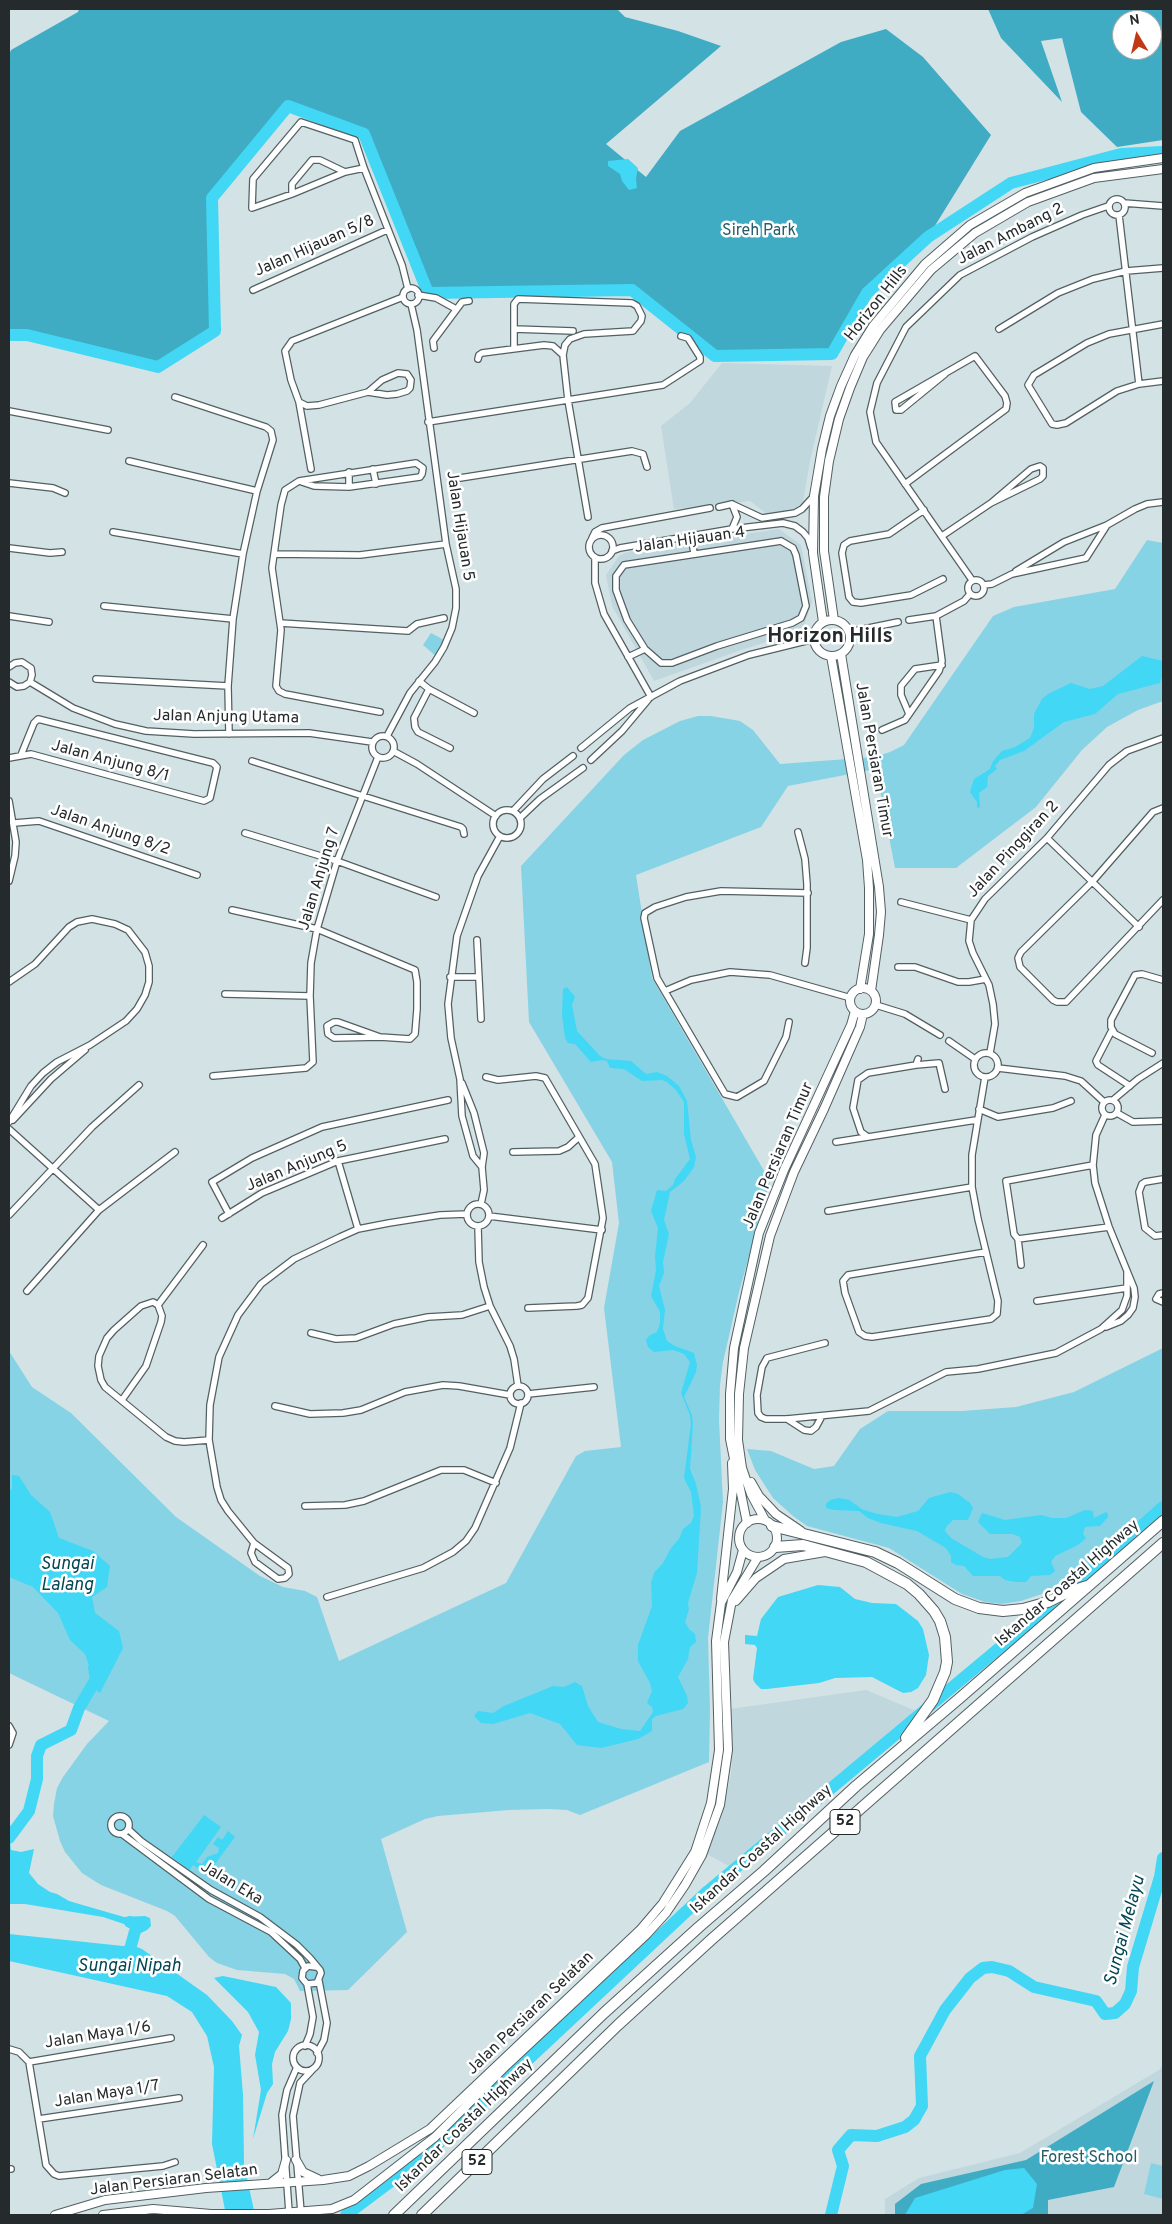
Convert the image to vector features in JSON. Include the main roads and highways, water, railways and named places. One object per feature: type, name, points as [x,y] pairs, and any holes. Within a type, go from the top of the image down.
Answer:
[{"type":"highway","name":"Iskandar Coastal Highway","points":[[394,2215],[604,2012],[895,1752],[1163,1521]]},
{"type":"highway","points":[[768,1523],[812,1537],[866,1549],[886,1556],[960,1602],[985,1609],[1010,1611],[1032,1607],[1090,1585]]},
{"type":"highway","name":"Iskandar Coastal Highway","points":[[422,2215],[604,2038],[712,1939],[1163,1543]]},
{"type":"highway","points":[[775,1547],[803,1545],[866,1562],[906,1584],[928,1603],[943,1629],[947,1662],[942,1683],[927,1711],[895,1752]]},
{"type":"water","points":[[628,159],[638,168],[637,188],[629,190],[622,181],[620,174],[608,166],[608,161]]},
{"type":"water","points":[[1142,656],[1163,661],[1163,678],[1160,683],[1118,694],[1095,714],[1064,722],[1024,751],[1000,760],[995,766],[997,769],[988,776],[987,787],[979,793],[980,807],[977,808],[977,802],[970,792],[974,779],[990,769],[993,761],[1002,751],[1015,747],[1030,738],[1034,728],[1034,714],[1042,699],[1071,683],[1090,689],[1103,686]]},
{"type":"water","points":[[567,987],[575,997],[572,1005],[577,1031],[600,1056],[606,1059],[631,1061],[646,1074],[657,1072],[667,1076],[679,1086],[687,1101],[691,1140],[696,1157],[694,1167],[684,1181],[670,1192],[664,1220],[669,1234],[663,1262],[664,1273],[659,1286],[665,1310],[663,1329],[667,1341],[694,1353],[697,1365],[696,1372],[684,1397],[692,1415],[690,1469],[696,1484],[701,1507],[697,1573],[688,1603],[689,1609],[685,1622],[695,1634],[696,1642],[690,1647],[688,1659],[678,1677],[687,1696],[688,1703],[683,1709],[656,1716],[652,1719],[652,1731],[638,1739],[601,1748],[577,1745],[560,1724],[530,1713],[493,1724],[481,1723],[474,1716],[478,1711],[493,1713],[504,1706],[553,1686],[564,1687],[575,1682],[582,1686],[588,1706],[598,1722],[621,1729],[640,1731],[653,1712],[652,1707],[647,1703],[652,1691],[650,1683],[638,1661],[638,1645],[652,1606],[651,1583],[654,1573],[663,1563],[671,1548],[679,1539],[683,1529],[691,1523],[694,1516],[691,1492],[684,1478],[691,1424],[690,1415],[681,1393],[690,1362],[684,1354],[673,1350],[654,1352],[648,1347],[646,1340],[650,1335],[657,1332],[660,1323],[660,1312],[651,1296],[656,1270],[655,1257],[658,1228],[651,1211],[657,1190],[666,1191],[673,1185],[675,1179],[690,1159],[684,1134],[684,1102],[676,1090],[667,1082],[662,1080],[642,1081],[624,1069],[610,1068],[607,1061],[591,1062],[575,1044],[568,1043],[565,1038],[562,1015],[563,989]]},
{"type":"water","name":"Sungai Lalang","points":[[12,1475],[19,1476],[31,1495],[50,1512],[59,1538],[93,1551],[110,1566],[107,1587],[92,1597],[95,1613],[119,1631],[123,1648],[100,1693],[93,1688],[92,1674],[85,1654],[70,1640],[58,1613],[33,1587],[9,1577],[9,1491],[12,1489]]},
{"type":"water","points":[[950,1492],[958,1494],[970,1503],[973,1508],[968,1520],[953,1520],[946,1527],[945,1531],[951,1538],[983,1557],[990,1559],[1008,1557],[1022,1543],[1020,1537],[1013,1534],[990,1534],[978,1522],[982,1513],[1005,1520],[1041,1515],[1052,1518],[1066,1518],[1085,1510],[1093,1511],[1094,1518],[1106,1512],[1108,1517],[1100,1526],[1085,1527],[1083,1534],[1086,1538],[1078,1545],[1055,1556],[1051,1562],[1055,1571],[1050,1575],[1031,1576],[1026,1582],[1016,1582],[1005,1580],[1000,1576],[973,1576],[964,1566],[951,1562],[951,1556],[946,1548],[917,1531],[881,1523],[868,1518],[859,1511],[826,1508],[826,1504],[830,1500],[839,1498],[849,1500],[866,1512],[897,1517],[918,1511],[929,1498]]},
{"type":"water","points":[[818,1585],[840,1587],[855,1599],[872,1603],[896,1604],[918,1621],[923,1629],[929,1655],[926,1675],[918,1688],[911,1692],[903,1693],[872,1677],[835,1678],[819,1683],[767,1689],[761,1689],[755,1683],[753,1679],[757,1648],[755,1645],[745,1644],[745,1635],[757,1636],[761,1619],[778,1597]]},
{"type":"water","points":[[31,1802],[31,1816],[10,1842],[11,1850],[21,1852],[34,1849],[29,1873],[38,1884],[69,1901],[124,1917],[145,1916],[150,1918],[151,1926],[147,1930],[139,1934],[132,1932],[130,1926],[103,1917],[25,1904],[9,1904],[9,1827],[18,1820]]},
{"type":"water","points":[[204,1815],[221,1827],[196,1862],[202,1864],[207,1857],[218,1853],[219,1848],[213,1844],[218,1837],[222,1840],[228,1831],[235,1837],[207,1875],[193,1865],[190,1870],[172,1857]]},
{"type":"water","name":"Sungai Nipah","points":[[9,1934],[123,1946],[132,1945],[142,1949],[207,1995],[232,2021],[242,2035],[239,2046],[243,2095],[244,2164],[255,2215],[226,2215],[212,2144],[214,2067],[207,2036],[192,2012],[167,1996],[9,1961]]},
{"type":"water","points":[[223,1976],[276,1987],[291,2003],[291,2019],[288,2031],[275,2052],[272,2064],[273,2084],[267,2093],[253,2139],[261,2090],[255,2055],[259,2032],[248,2012],[214,1978]]},
{"type":"water","points":[[1024,2168],[1037,2184],[1033,2208],[1021,2215],[905,2215],[915,2198],[1005,2170]]},
{"type":"waterway","points":[[9,335],[27,335],[158,367],[215,331],[212,198],[288,106],[364,134],[428,293],[632,290],[715,356],[832,354],[867,293],[928,237],[1011,183],[1121,154],[1163,152]]},
{"type":"waterway","points":[[346,2215],[426,2155],[708,1891],[1082,1579],[1163,1507]]},
{"type":"waterway","points":[[864,1511],[874,1514]]},
{"type":"waterway","points":[[9,1838],[29,1811],[37,1779],[37,1756],[41,1745],[71,1730],[79,1708],[96,1679],[94,1668]]},
{"type":"waterway","name":"Sungai Melayu","points":[[831,2215],[843,2166],[838,2150],[851,2135],[877,2136],[905,2127],[914,2120],[922,2106],[920,2056],[945,2010],[970,1978],[983,1968],[992,1967],[1009,1971],[1034,1987],[1096,2001],[1105,2014],[1115,2013],[1125,2004],[1131,1991],[1133,1967],[1160,1877],[1163,1858]]},
{"type":"waterway","points":[[127,1960],[137,1924],[130,1922]]},
{"type":"district","name":"Horizon Hills","points":[[830,638]]},
{"type":"park label","name":"Sireh Park","points":[[759,232]]},
{"type":"park label","name":"Forest School","points":[[1089,2159]]}]
